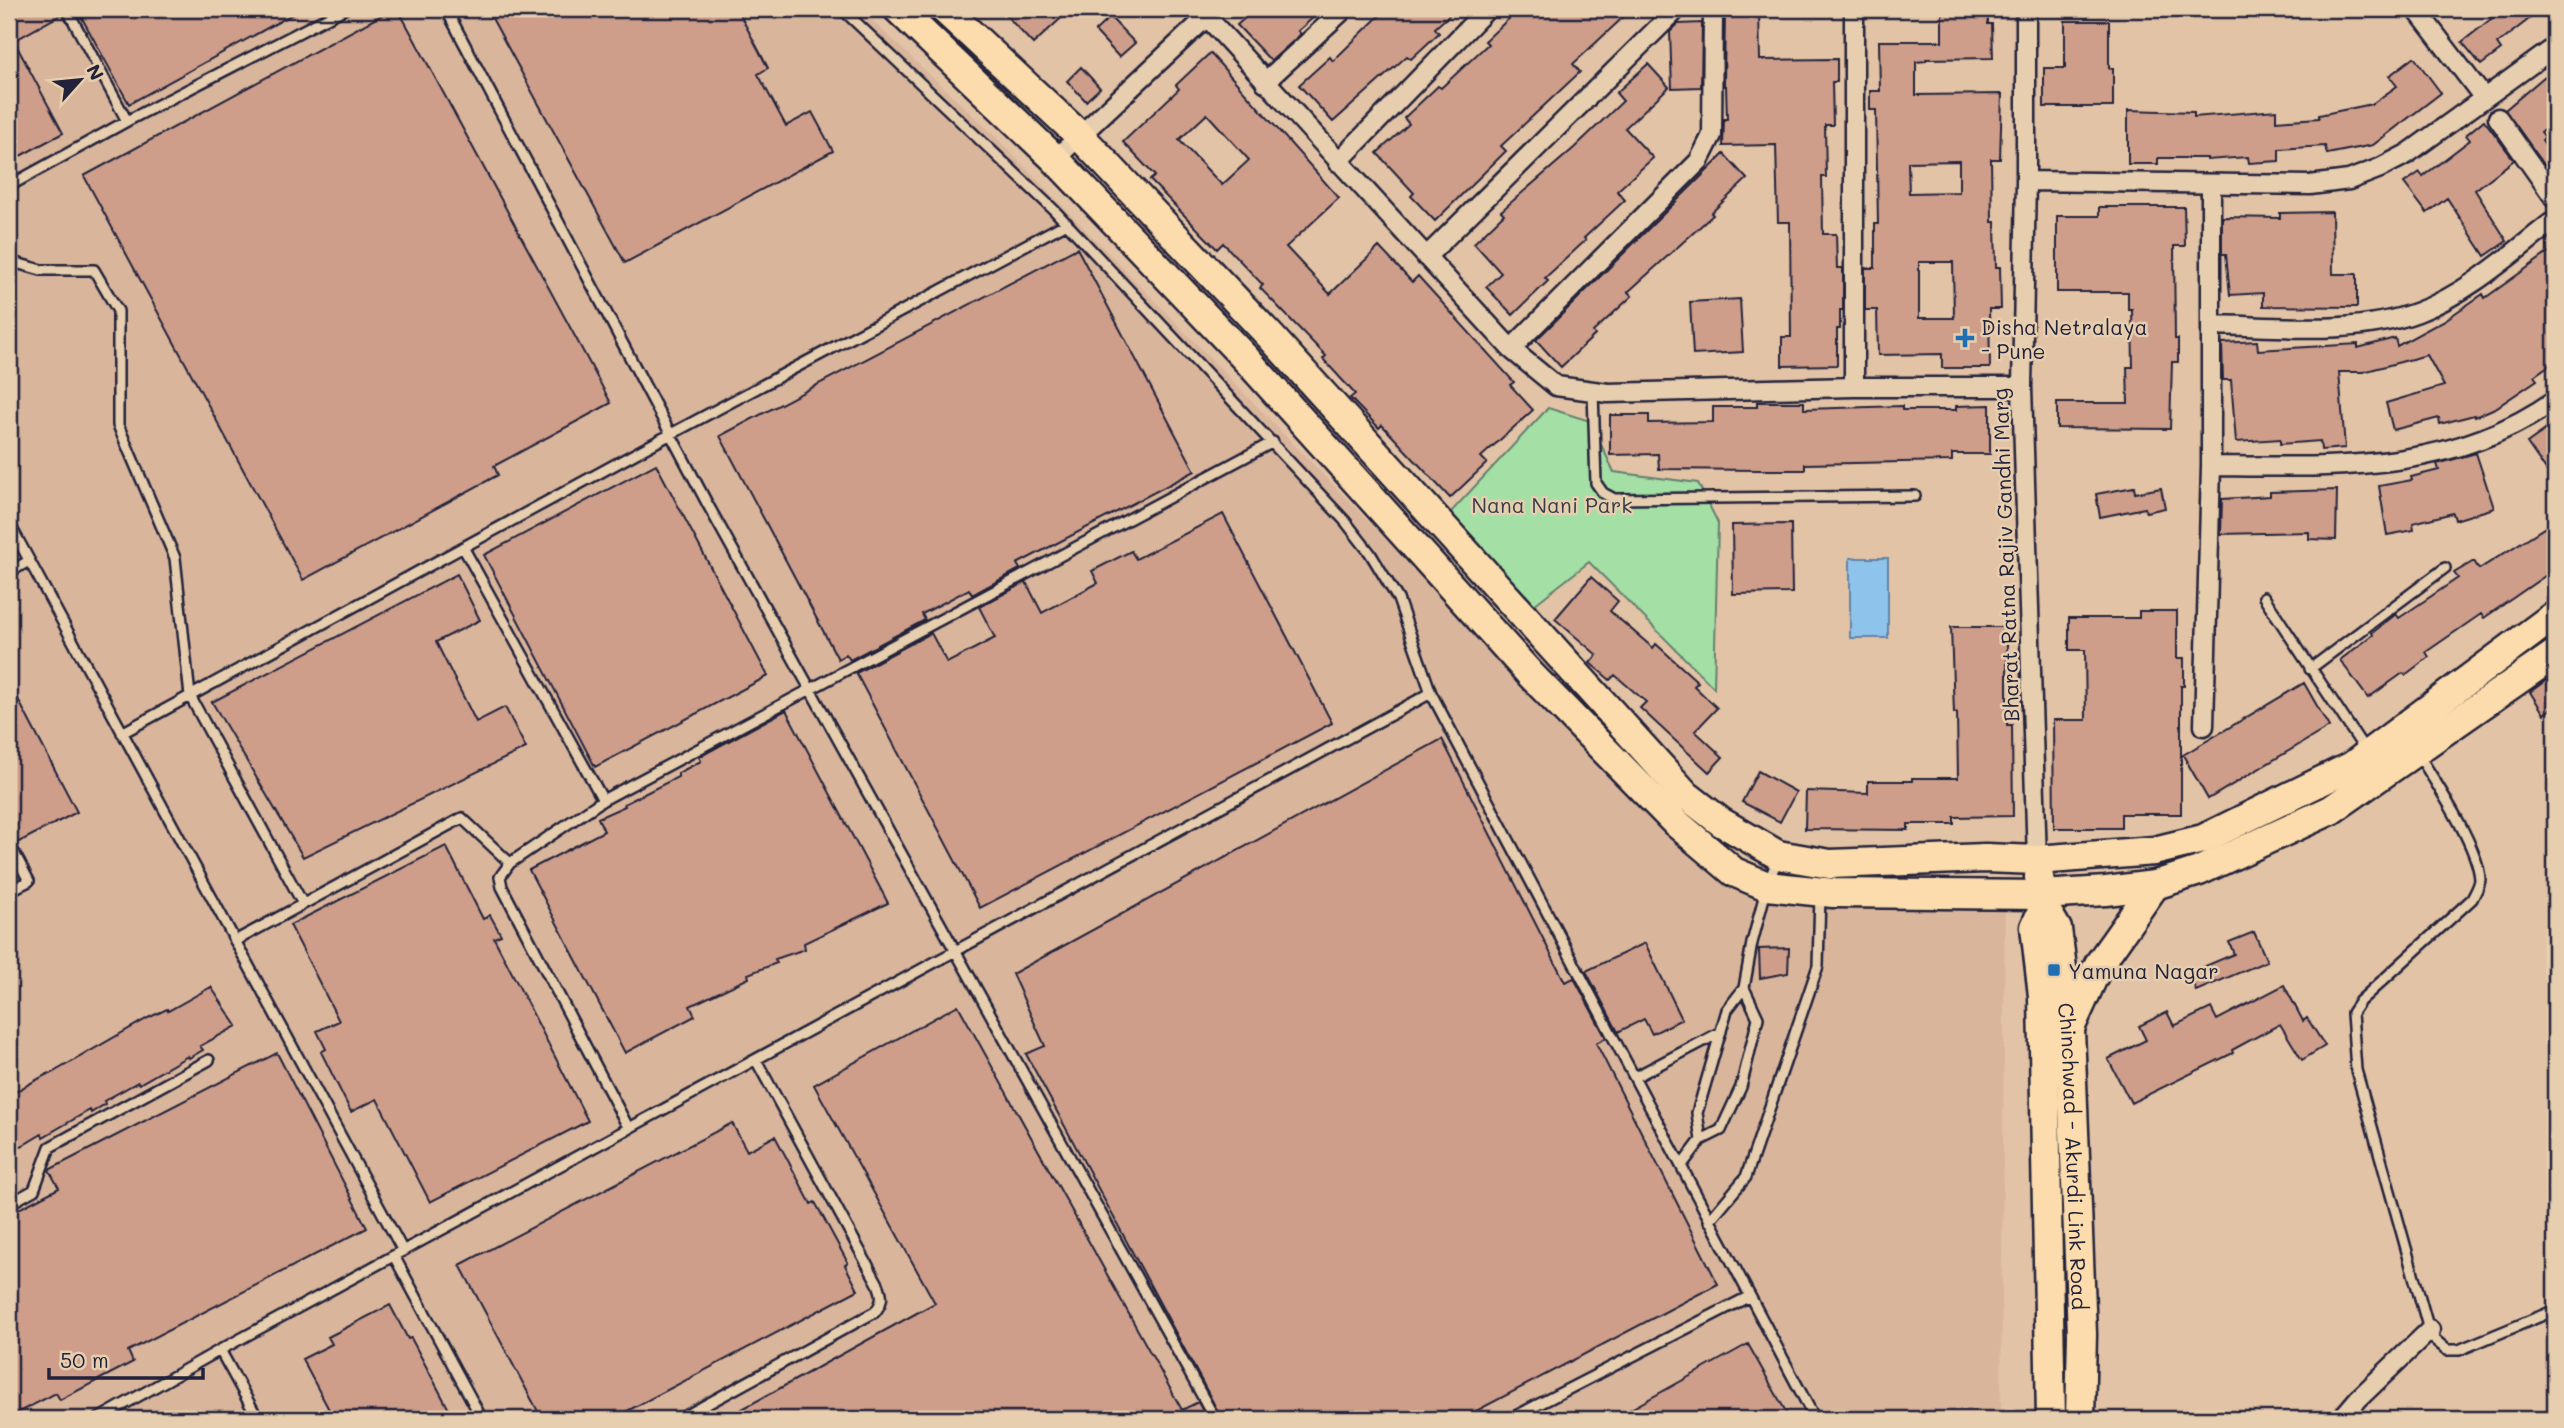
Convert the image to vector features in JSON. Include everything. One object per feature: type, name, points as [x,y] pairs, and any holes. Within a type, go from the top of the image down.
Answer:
[{"type":"main road","points":[[898,9],[1055,159],[1247,360],[1531,675],[1666,813],[1734,872],[1767,886],[1985,859],[2037,860],[2154,851],[2203,839],[2352,766],[2555,615]]},
{"type":"main road","points":[[944,9],[1079,135],[1272,337],[1686,795],[1721,822],[1823,877],[2043,901],[2155,885],[2199,872],[2331,810],[2555,654]]},
{"type":"main road","points":[[2037,860],[2043,901]]},
{"type":"main road","points":[[2070,1030],[2099,964],[2155,885]]},
{"type":"main road","name":"Chinchwad - Akurdi Link Road","points":[[2043,901],[2057,929],[2070,1030],[2082,1334],[2080,1419]]},
{"type":"main road","name":"Chinchwad - Akurdi Link Road","points":[[2043,901],[2035,927],[2043,996],[2051,1419]]},
{"type":"street","points":[[1265,82],[1341,12],[1338,9]]},
{"type":"street","points":[[1338,162],[1487,9]]},
{"type":"street","points":[[1426,257],[1677,9]]},
{"type":"street","points":[[1511,349],[1706,151],[1712,135],[1713,9]]},
{"type":"street","points":[[1854,9],[1854,387]]},
{"type":"street","name":"Bharat Ratna Rajiv Gandhi Marg","points":[[2026,9],[2022,387],[2037,860]]},
{"type":"street","points":[[2416,9],[2484,98]]},
{"type":"street","points":[[1055,159],[1211,13],[1265,82],[1338,162],[1511,349],[1556,386],[1593,392],[2022,387]]},
{"type":"street","points":[[2026,181],[2310,185],[2349,180],[2407,154],[2555,47]]},
{"type":"street","points":[[2498,118],[2555,199]]},
{"type":"street","points":[[2204,726],[2211,466],[2211,184]]},
{"type":"street","points":[[2211,325],[2337,327],[2383,322],[2419,312],[2479,278],[2555,219]]},
{"type":"street","points":[[2211,466],[2348,467],[2414,458],[2504,431],[2555,400]]},
{"type":"street","points":[[2342,1419],[2357,1399],[2430,1330]]},
{"type":"lane","points":[[66,9],[127,121]]},
{"type":"lane","points":[[9,186],[127,121],[344,9]]},
{"type":"lane","points":[[446,9],[671,434],[1215,1419]]},
{"type":"lane","points":[[842,9],[1067,223],[1273,442],[1345,521],[1370,553],[1398,599],[1431,693],[1815,1419]]},
{"type":"lane","points":[[122,733],[671,434],[1067,223]]},
{"type":"lane","points":[[9,261],[41,270],[94,270],[118,312],[118,425],[176,558],[190,696],[303,904]]},
{"type":"lane","points":[[1593,392],[1596,483],[1603,493],[1614,499],[1915,496]]},
{"type":"lane","points":[[629,1129],[502,887],[500,877],[510,863],[603,800],[1273,442]]},
{"type":"lane","points":[[9,523],[235,941],[399,1253],[482,1419]]},
{"type":"lane","points":[[463,547],[603,800]]},
{"type":"lane","points":[[9,572],[29,561]]},
{"type":"lane","points":[[2310,669],[2445,568]]},
{"type":"lane","points":[[2264,597],[2368,755]]},
{"type":"lane","points":[[98,1419],[220,1350],[1431,693]]},
{"type":"lane","points":[[2417,751],[2459,821],[2477,865],[2480,881],[2472,899],[2360,1001],[2352,1013],[2356,1070],[2435,1340],[2447,1350],[2459,1350],[2553,1311]]},
{"type":"lane","points":[[235,941],[462,818],[510,863]]},
{"type":"lane","points":[[9,843],[29,881],[9,891]]},
{"type":"lane","points":[[1701,1140],[1697,1113],[1727,1010],[1744,988],[1767,886],[1779,855]]},
{"type":"lane","points":[[1709,1221],[1746,1177],[1818,967],[1823,877]]},
{"type":"lane","points":[[1682,1165],[1701,1140],[1721,1130],[1741,1087],[1758,1018],[1744,988]]},
{"type":"lane","points":[[1635,1077],[1721,1032]]},
{"type":"lane","points":[[9,1204],[34,1190],[51,1146],[209,1060]]},
{"type":"lane","points":[[680,1419],[876,1312],[881,1304],[882,1294],[878,1284],[756,1060]]},
{"type":"lane","points":[[1510,1419],[1750,1296]]},
{"type":"lane","points":[[220,1350],[258,1419]]},
{"type":"shaded area","points":[[9,9],[860,9],[996,137],[1686,849],[1746,886],[2005,894],[2001,1419],[9,1419]]},
{"type":"green space","name":"Nana Nani Park","points":[[1548,408],[1590,421],[1614,472],[1698,483],[1718,523],[1714,688],[1589,562],[1534,605],[1450,513]]},
{"type":"water","points":[[1850,558],[1888,558],[1888,638],[1850,638]]},
{"type":"building","points":[[9,9],[60,9],[62,14],[14,41],[63,133],[9,162]]},
{"type":"building","points":[[77,9],[302,9],[129,104]]},
{"type":"building","points":[[393,9],[398,9],[611,403],[494,466],[498,475],[303,580],[84,176]]},
{"type":"building","points":[[487,9],[737,9],[768,68],[758,74],[786,126],[812,112],[833,151],[625,263]]},
{"type":"building","points":[[1000,9],[1071,9],[1033,44]]},
{"type":"building","points":[[1255,9],[1323,9],[1298,31],[1301,34],[1271,61],[1237,25]]},
{"type":"building","points":[[1386,9],[1456,9],[1435,28],[1439,33],[1411,59],[1407,56],[1333,122],[1299,85],[1330,57],[1333,61]]},
{"type":"building","points":[[1519,9],[1632,9],[1573,64],[1580,72],[1501,146],[1506,151],[1435,221],[1411,196],[1414,193],[1377,153],[1409,124],[1404,118],[1488,44],[1485,41]]},
{"type":"building","points":[[1942,9],[1988,9],[1988,24],[1992,24],[1993,58],[1926,59],[1916,62],[1916,95],[2002,94],[2000,159],[1991,159],[1992,222],[1995,222],[1996,267],[2000,267],[2001,309],[1989,309],[1990,368],[1942,368],[1942,354],[1878,355],[1877,310],[1865,310],[1865,268],[1875,268],[1875,224],[1878,224],[1876,110],[1870,110],[1870,91],[1880,91],[1879,41],[1942,41]],"holes":[[[1959,161],[1959,192],[1909,193],[1908,162]],[[1919,262],[1953,262],[1954,318],[1919,318]]]},
{"type":"building","points":[[2491,9],[2542,9],[2497,44],[2501,50],[2481,65],[2462,42],[2496,15]]},
{"type":"building","points":[[1725,10],[1759,10],[1760,60],[1837,59],[1837,82],[1832,82],[1833,125],[1825,125],[1826,177],[1822,177],[1823,234],[1836,234],[1837,268],[1843,268],[1843,310],[1840,310],[1840,329],[1837,329],[1837,365],[1782,366],[1782,337],[1791,337],[1790,222],[1778,222],[1776,145],[1723,146],[1724,119],[1727,119],[1724,86]]},
{"type":"building","points":[[1110,17],[1135,43],[1119,57],[1095,31]]},
{"type":"building","points":[[2065,21],[2109,21],[2109,68],[2113,68],[2113,107],[2044,107],[2044,68],[2065,68]]},
{"type":"building","points":[[1702,23],[1701,87],[1672,88],[1670,32],[1678,24]]},
{"type":"building","points":[[1210,53],[1339,198],[1286,247],[1330,294],[1379,247],[1412,282],[1418,276],[1514,382],[1510,385],[1533,410],[1481,457],[1487,463],[1450,498],[1382,425],[1379,428],[1350,398],[1355,394],[1323,359],[1326,356],[1260,288],[1263,285],[1223,243],[1217,249],[1150,180],[1155,176],[1123,142],[1179,89],[1176,85]],"holes":[[[1207,114],[1249,160],[1222,185],[1179,140]]]},
{"type":"building","points":[[2414,57],[2441,93],[2373,145],[2327,154],[2325,146],[2279,149],[2279,161],[2249,163],[2248,157],[2207,160],[2158,158],[2158,164],[2128,164],[2128,110],[2194,112],[2194,117],[2276,110],[2276,121],[2319,118],[2319,115],[2372,104],[2397,86],[2389,76]]},
{"type":"building","points":[[1648,64],[1669,87],[1625,128],[1653,158],[1617,191],[1625,200],[1545,278],[1548,281],[1513,315],[1486,287],[1501,273],[1474,243],[1504,214],[1501,211],[1623,101],[1616,93]]},
{"type":"building","points":[[1081,67],[1100,88],[1086,101],[1067,81]]},
{"type":"building","points":[[2545,76],[2555,90],[2555,121],[2541,132],[2545,137],[2542,140],[2555,157],[2555,180],[2505,110]]},
{"type":"building","points":[[2484,120],[2514,160],[2475,190],[2507,241],[2485,256],[2447,198],[2427,213],[2404,183],[2420,172],[2423,176],[2470,140],[2466,135]]},
{"type":"building","points":[[1724,154],[1747,179],[1711,213],[1713,215],[1628,292],[1632,296],[1593,332],[1595,335],[1561,367],[1536,340]]},
{"type":"building","points":[[2099,207],[2184,207],[2185,246],[2174,246],[2175,339],[2178,339],[2178,362],[2172,362],[2170,429],[2057,428],[2057,403],[2128,403],[2127,367],[2133,367],[2132,309],[2128,309],[2128,292],[2057,292],[2057,216],[2099,216]]},
{"type":"building","points":[[2332,212],[2333,274],[2357,274],[2357,307],[2263,306],[2263,293],[2230,295],[2226,254],[2222,254],[2222,217],[2280,218],[2280,213]]},
{"type":"building","points":[[1077,248],[1195,471],[1017,564],[1020,569],[972,595],[969,589],[922,614],[925,620],[850,660],[846,654],[838,659],[720,436]]},
{"type":"building","points":[[2555,248],[2555,361],[2534,376],[2537,380],[2497,407],[2475,417],[2474,415],[2440,424],[2439,418],[2393,430],[2386,403],[2444,386],[2427,355],[2363,372],[2339,372],[2345,448],[2321,450],[2320,441],[2280,444],[2280,439],[2236,442],[2231,380],[2223,380],[2222,343],[2257,341],[2258,350],[2358,344],[2358,348],[2395,338],[2397,346],[2445,320],[2483,294],[2485,298]]},
{"type":"building","points":[[1740,299],[1743,352],[1693,355],[1690,302]]},
{"type":"building","points":[[1757,402],[1804,402],[1804,409],[1902,406],[1902,410],[1956,410],[1956,406],[1990,405],[1990,454],[1952,454],[1952,461],[1805,464],[1805,470],[1659,469],[1658,454],[1610,455],[1610,415],[1649,415],[1649,423],[1713,422],[1713,407],[1757,407]]},
{"type":"building","points":[[2555,423],[2555,483],[2527,443]]},
{"type":"building","points":[[2476,453],[2494,508],[2455,520],[2453,513],[2413,523],[2414,530],[2387,535],[2379,486],[2412,480],[2411,477],[2439,470],[2437,464]]},
{"type":"building","points":[[656,464],[768,676],[595,767],[484,555]]},
{"type":"building","points":[[2134,487],[2135,493],[2161,488],[2165,508],[2146,512],[2145,508],[2100,517],[2096,494]]},
{"type":"building","points":[[2337,490],[2336,540],[2309,539],[2309,532],[2221,534],[2222,499],[2270,496],[2270,492]]},
{"type":"building","points":[[1223,514],[1332,723],[980,908],[856,673],[931,633],[947,663],[995,638],[979,607],[1026,582],[1042,613],[1098,583],[1092,571],[1131,551],[1136,559]]},
{"type":"building","points":[[2555,521],[2555,569],[2484,618],[2481,614],[2426,652],[2429,657],[2405,675],[2403,673],[2368,698],[2340,660],[2396,614],[2399,618],[2458,578],[2454,573],[2474,561],[2479,569]]},
{"type":"building","points":[[1791,524],[1792,593],[1733,594],[1732,525]]},
{"type":"building","points":[[457,574],[480,620],[436,642],[476,722],[505,707],[526,748],[303,857],[212,702]]},
{"type":"building","points":[[1591,577],[1618,601],[1610,611],[1653,648],[1656,644],[1698,682],[1694,686],[1717,708],[1695,731],[1723,757],[1709,772],[1640,708],[1646,702],[1615,675],[1610,680],[1590,663],[1597,655],[1555,619]]},
{"type":"building","points":[[2139,611],[2177,611],[2177,658],[2184,658],[2184,686],[2181,686],[2181,814],[2121,814],[2121,828],[2054,828],[2053,720],[2086,720],[2085,650],[2069,650],[2069,618],[2139,618]]},
{"type":"building","points":[[1951,627],[2007,627],[2007,725],[2012,725],[2013,816],[1954,817],[1954,824],[1908,824],[1908,830],[1805,829],[1806,791],[1868,793],[1868,781],[1958,778]]},
{"type":"building","points":[[2555,674],[2555,706],[2544,714],[2530,692]]},
{"type":"building","points":[[9,682],[77,812],[17,843],[9,836]]},
{"type":"building","points":[[2304,683],[2329,727],[2208,799],[2183,755]]},
{"type":"building","points":[[786,710],[888,903],[804,943],[805,949],[775,959],[777,963],[748,974],[749,978],[690,1006],[695,1016],[625,1053],[529,870],[604,831],[598,818],[678,777],[678,773],[701,761],[699,757]]},
{"type":"building","points":[[1442,739],[1565,982],[1574,978],[1606,1038],[1596,1043],[1718,1284],[1461,1419],[1222,1419],[1026,1054],[1045,1046],[1012,974]]},
{"type":"building","points":[[1758,771],[1796,792],[1780,822],[1742,802]]},
{"type":"building","points":[[446,846],[483,919],[490,915],[501,935],[494,938],[588,1121],[430,1202],[377,1099],[351,1112],[321,1052],[326,1049],[317,1031],[339,1021],[290,925]]},
{"type":"building","points":[[2254,932],[2267,961],[2196,991],[2189,973],[2234,954],[2229,942]]},
{"type":"building","points":[[1645,943],[1682,1019],[1652,1034],[1644,1019],[1618,1032],[1586,971]]},
{"type":"building","points":[[1789,948],[1788,973],[1760,978],[1759,949]]},
{"type":"building","points":[[2284,985],[2303,1021],[2307,1018],[2325,1046],[2302,1060],[2280,1024],[2232,1050],[2233,1053],[2131,1103],[2108,1059],[2146,1040],[2139,1026],[2167,1012],[2174,1026],[2211,1008],[2217,1020]]},
{"type":"building","points":[[211,987],[237,1026],[200,1046],[203,1050],[189,1058],[188,1056],[104,1101],[105,1104],[91,1113],[90,1110],[20,1147],[9,1127],[9,1095],[148,1018],[167,1009],[168,1011]]},
{"type":"building","points":[[958,1005],[1182,1410],[1198,1402],[1207,1419],[724,1419],[935,1303],[814,1085]]},
{"type":"building","points":[[277,1053],[367,1228],[128,1351],[133,1362],[60,1400],[56,1393],[9,1417],[9,1214],[59,1188],[49,1170]]},
{"type":"building","points":[[732,1123],[747,1151],[775,1136],[811,1204],[815,1202],[848,1263],[845,1265],[858,1290],[612,1419],[542,1419],[460,1265]]},
{"type":"building","points":[[390,1305],[408,1339],[411,1338],[454,1419],[334,1419],[302,1359],[332,1344],[328,1337]]},
{"type":"building","points":[[1748,1344],[1790,1419],[1613,1419]]},
{"type":"place","name":"Disha Netralaya - Pune","points":[[1965,338]]},
{"type":"place","name":"Yamuna Nagar","points":[[2054,970]]}]
